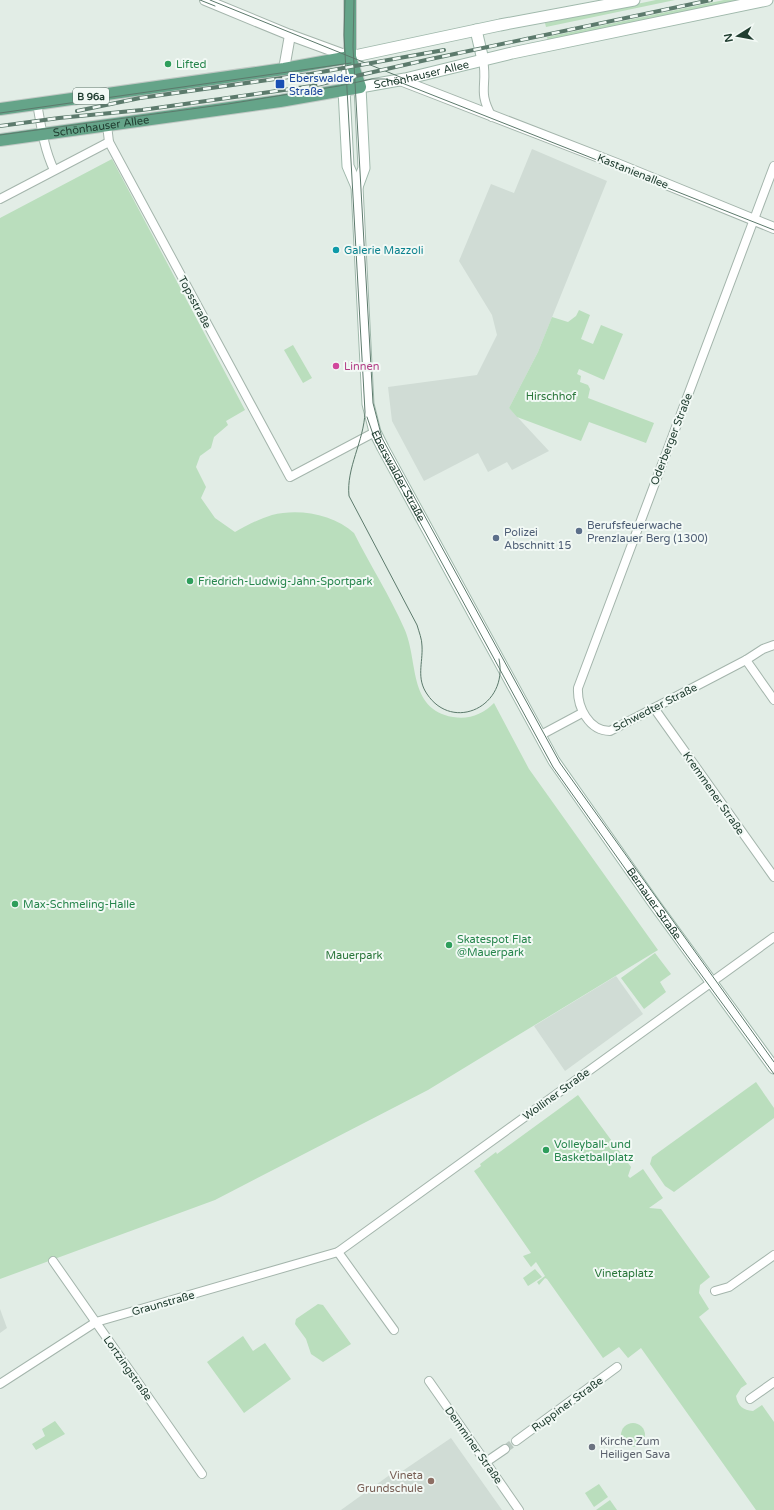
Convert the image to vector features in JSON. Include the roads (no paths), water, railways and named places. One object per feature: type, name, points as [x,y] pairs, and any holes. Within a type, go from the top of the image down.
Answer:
[{"type":"main road","points":[[350,0],[350,57],[360,87]]},
{"type":"main road","points":[[350,57],[476,30],[634,0]]},
{"type":"main road","name":"Schönhauser Allee","points":[[0,140],[265,104],[400,80],[483,60],[767,0]]},
{"type":"main road","points":[[476,30],[483,60]]},
{"type":"main road","name":"B 96a","points":[[0,108],[284,69],[350,57]]},
{"type":"main road","name":"Eberswalder Straße","points":[[350,57],[344,90],[348,166],[357,187],[368,404],[375,432],[539,736]]},
{"type":"main road","name":"Eberswalder Straße","points":[[357,187],[364,168],[360,87]]},
{"type":"main road","name":"Bernauer Straße","points":[[539,736],[554,761],[600,828],[774,1068]]},
{"type":"street","points":[[205,0],[290,35],[350,57]]},
{"type":"street","points":[[284,69],[290,35]]},
{"type":"street","points":[[483,60],[486,74],[483,98],[492,116]]},
{"type":"street","name":"Kastanienallee","points":[[400,80],[617,164],[774,228]]},
{"type":"street","points":[[37,103],[43,134],[54,170]]},
{"type":"street","name":"Topsstraße","points":[[107,125],[109,142],[290,477],[375,432]]},
{"type":"street","points":[[0,199],[109,142]]},
{"type":"street","name":"Oderberger Straße","points":[[582,712],[577,696],[578,688],[774,166]]},
{"type":"street","name":"Schwedter Straße","points":[[582,712],[596,728],[602,731],[610,731],[746,660],[763,649],[774,645]]},
{"type":"street","points":[[746,660],[774,700]]},
{"type":"street","name":"Kremmener Straße","points":[[654,708],[774,877]]},
{"type":"street","points":[[539,736],[582,712]]},
{"type":"street","name":"Wolliner Straße","points":[[338,1252],[774,937]]},
{"type":"street","points":[[338,1252],[394,1330]]},
{"type":"street","name":"Graunstraße","points":[[0,1384],[96,1322],[338,1252]]},
{"type":"street","points":[[715,1291],[729,1287],[774,1255]]},
{"type":"street","name":"Lortzingstraße","points":[[54,1261],[202,1474]]},
{"type":"street","name":"Ruppiner Straße","points":[[516,1441],[617,1367]]},
{"type":"street","name":"Demminer Straße","points":[[429,1381],[519,1510]]},
{"type":"street","points":[[750,1400],[774,1382]]},
{"type":"street","points":[[486,1462],[505,1449]]},
{"type":"tunnel","points":[[505,1449],[516,1441]]},
{"type":"tram line","points":[[200,0],[215,6]]},
{"type":"tram line","points":[[210,0],[405,79]]},
{"type":"tram line","points":[[345,0],[344,35],[365,412],[362,433],[350,475],[349,496],[417,625],[422,643],[422,682],[427,694],[438,706],[451,712],[464,712],[476,709],[487,701],[496,690],[500,676],[499,659]]},
{"type":"tram line","points":[[354,0],[353,47],[373,403],[382,438],[560,763],[774,1062]]},
{"type":"tram line","points":[[0,113],[351,63]]},
{"type":"tram line","points":[[0,135],[228,104],[339,86],[372,79],[385,79],[402,83],[774,230]]},
{"type":"tram line","points":[[367,417],[375,440],[553,767],[678,943],[774,1074]]},
{"type":"railway","points":[[0,126],[59,118],[142,110],[312,86],[426,60],[711,0]]},
{"type":"railway","points":[[77,111],[140,98],[310,74],[444,50]]},
{"type":"place","name":"Lifted","points":[[168,64]]},
{"type":"place","name":"Eberswalder Straße","points":[[280,84]]},
{"type":"place","name":"Galerie Mazzoli","points":[[336,250]]},
{"type":"place","name":"Linnen","points":[[336,366]]},
{"type":"place","name":"Berufsfeuerwache Prenzlauer Berg (1300)","points":[[579,531]]},
{"type":"place","name":"Polizei Abschnitt 15","points":[[496,538]]},
{"type":"place","name":"Friedrich-Ludwig-Jahn-Sportpark","points":[[190,581]]},
{"type":"place","name":"Max-Schmeling-Halle","points":[[15,904]]},
{"type":"place","name":"Skatespot Flat @Mauerpark","points":[[449,945]]},
{"type":"place","name":"Volleyball- und Basketballplatz","points":[[546,1150]]},
{"type":"place","name":"Kirche Zum Heiligen Sava","points":[[592,1447]]},
{"type":"place","name":"Vineta Grundschule","points":[[431,1481]]},
{"type":"park label","name":"Hirschhof","points":[[551,396]]},
{"type":"park label","name":"Mauerpark","points":[[354,955]]},
{"type":"park label","name":"Vinetaplatz","points":[[624,1273]]}]
